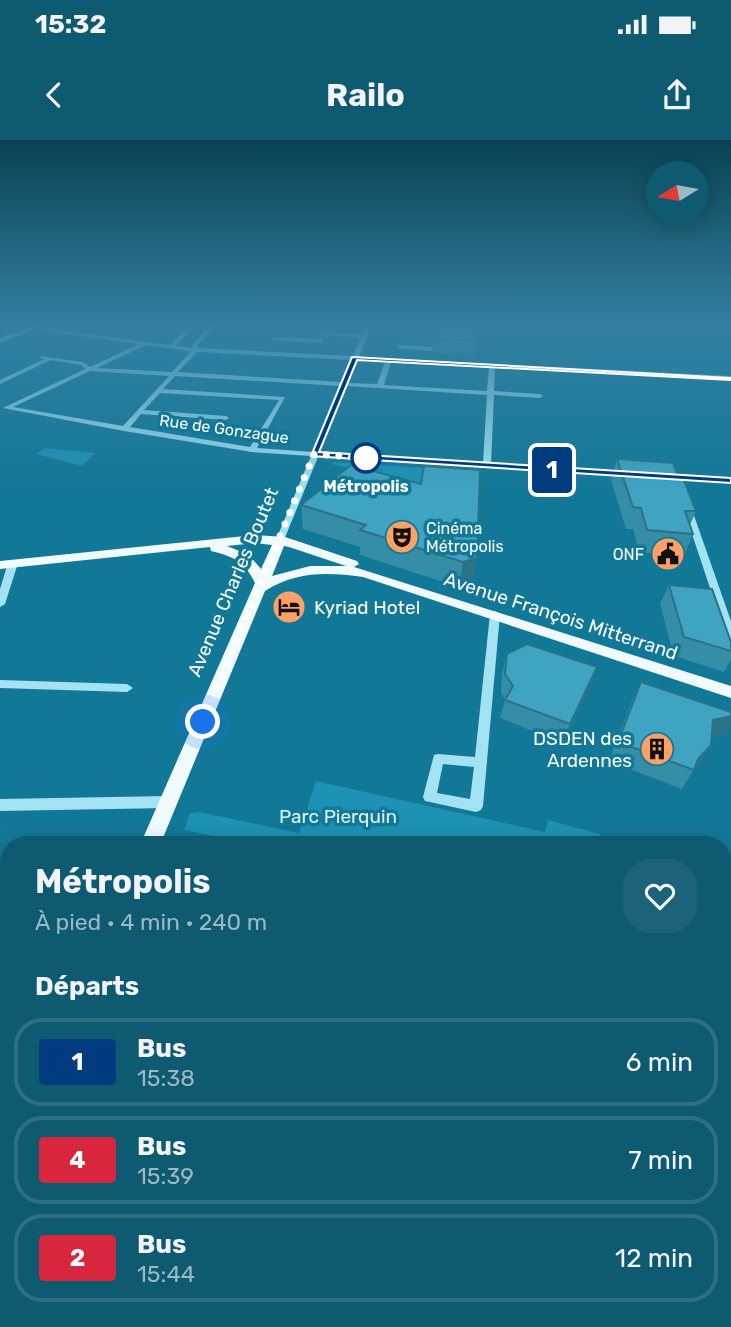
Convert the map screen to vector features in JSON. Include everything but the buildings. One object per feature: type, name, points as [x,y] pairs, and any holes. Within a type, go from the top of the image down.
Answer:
[{"type":"main road","points":[[7,564],[221,541],[280,540],[321,552],[378,577]]},
{"type":"main road","name":"Avenue Charles Boutet","points":[[154,836],[280,540]]},
{"type":"main road","points":[[149,550],[225,549],[240,553],[253,563],[261,586],[273,578],[301,570],[343,569],[378,577]]},
{"type":"main road","name":"Avenue François Mitterrand","points":[[378,577],[731,692]]},
{"type":"street","points":[[3,410],[65,380]]},
{"type":"street","points":[[124,429],[168,380]]},
{"type":"street","points":[[283,380],[540,396]]},
{"type":"street","points":[[314,454],[346,380]]},
{"type":"street","points":[[380,386],[382,380]]},
{"type":"street","points":[[487,465],[492,380]]},
{"type":"street","points":[[158,391],[283,398],[252,450]]},
{"type":"street","name":"Rue de Gonzague","points":[[3,410],[252,450],[636,476]]},
{"type":"street","points":[[140,412],[226,418]]},
{"type":"street","name":"Avenue Charles Boutet","points":[[280,540],[314,454]]},
{"type":"street","points":[[677,477],[680,488]]},
{"type":"street","points":[[663,478],[731,481]]},
{"type":"street","points":[[684,498],[726,607],[731,636]]},
{"type":"street","points":[[0,604],[7,564]]},
{"type":"street","points":[[480,762],[438,758],[430,797],[476,806],[495,614]]},
{"type":"street","points":[[0,684],[127,688]]},
{"type":"street","points":[[0,805],[168,802]]},
{"type":"green space","points":[[45,448],[95,453],[82,466],[36,454]]},
{"type":"green space","points":[[332,464],[426,468],[423,487]]},
{"type":"green space","name":"Parc Pierquin","points":[[316,781],[545,832],[548,820],[600,834],[216,836],[184,830],[190,813],[199,812],[299,833]]},
{"type":"bus line","name":"1","points":[[345,380],[314,454],[663,478],[731,480]]},
{"type":"place","name":"Métropolis","points":[[366,458]]},
{"type":"place","name":"Cinéma Métropolis","points":[[402,537]]},
{"type":"place","name":"ONF","points":[[668,554]]},
{"type":"place","name":"Kyriad Hotel","points":[[289,607]]},
{"type":"place","name":"DSDEN des Ardennes","points":[[657,749]]},
{"type":"route","points":[[203,722],[314,454],[366,458]]}]
